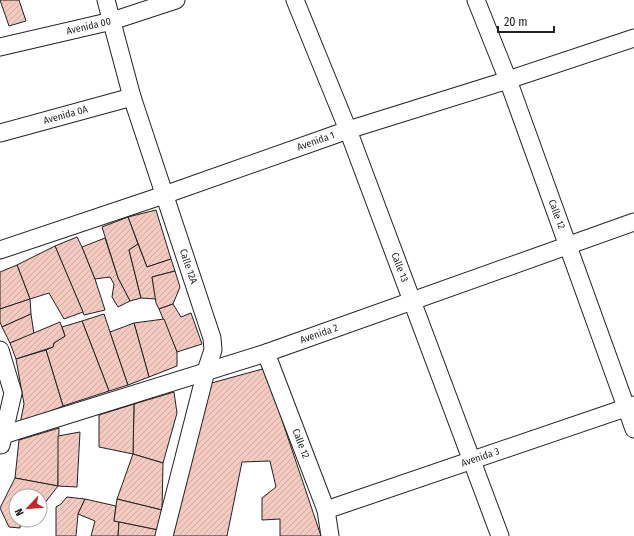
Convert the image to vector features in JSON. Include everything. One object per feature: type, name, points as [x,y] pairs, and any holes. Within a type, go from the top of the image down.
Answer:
[{"type":"street","name":"Calle 12A","points":[[106,0],[132,97],[212,338],[213,350],[211,359],[206,371],[164,536]]},
{"type":"street","name":"Avenida 00","points":[[0,47],[112,21],[176,0]]},
{"type":"street","name":"Calle 13","points":[[295,0],[348,130],[500,536]]},
{"type":"street","name":"Calle 12","points":[[476,0],[508,80],[568,245],[630,406],[634,429]]},
{"type":"street","name":"Avenida 1","points":[[0,250],[164,195],[348,130],[508,80],[634,38]]},
{"type":"street","name":"Avenida 0A","points":[[0,133],[132,97]]},
{"type":"street","name":"Avenida 2","points":[[1,440],[206,371],[266,353],[634,222]]},
{"type":"street","points":[[0,350],[13,393],[1,440]]},
{"type":"street","name":"Calle 12","points":[[266,353],[326,510],[330,536]]},
{"type":"street","name":"Avenida 3","points":[[326,510],[630,406]]},
{"type":"building","points":[[0,0],[19,0],[26,21],[9,26]]},
{"type":"building","points":[[156,210],[171,259],[147,267],[128,217]]},
{"type":"building","points":[[128,217],[138,244],[129,250],[141,298],[130,301],[118,278],[102,227]]},
{"type":"building","points":[[77,237],[95,279],[105,310],[84,315],[55,246]]},
{"type":"building","points":[[105,238],[118,278],[130,301],[118,307],[112,297],[114,284],[110,277],[95,279],[82,247]]},
{"type":"building","points":[[138,244],[147,267],[171,259],[175,271],[152,277],[156,299],[141,298],[129,250]]},
{"type":"building","points":[[55,246],[83,312],[64,319],[49,293],[30,299],[17,265]]},
{"type":"building","points":[[17,265],[30,299],[0,309],[0,272]]},
{"type":"building","points":[[175,271],[180,287],[173,304],[159,309],[156,303],[152,277]]},
{"type":"building","points":[[30,299],[31,314],[2,327],[0,322],[0,309]]},
{"type":"building","points":[[173,304],[181,317],[191,313],[202,344],[177,352],[159,309]]},
{"type":"building","points":[[31,314],[34,334],[10,343],[2,327]]},
{"type":"building","points":[[104,314],[128,385],[109,391],[82,321]]},
{"type":"building","points":[[164,319],[177,352],[177,366],[149,377],[134,323]]},
{"type":"building","points":[[82,321],[109,391],[63,406],[46,350],[53,347],[54,343],[65,336],[62,327]]},
{"type":"building","points":[[60,322],[65,336],[54,343],[53,347],[16,359],[10,343]]},
{"type":"building","points":[[134,323],[149,377],[128,385],[110,332]]},
{"type":"building","points":[[46,350],[63,406],[20,424],[24,404],[16,359]]},
{"type":"building","points":[[266,368],[321,536],[280,536],[280,519],[262,520],[262,498],[276,487],[270,461],[242,462],[227,536],[173,536],[208,384]]},
{"type":"building","points":[[174,392],[177,413],[163,463],[133,454],[134,404]]},
{"type":"building","points":[[134,404],[133,454],[99,447],[99,415]]},
{"type":"building","points":[[59,428],[58,486],[15,478],[19,440]]},
{"type":"building","points":[[80,432],[77,487],[58,486],[58,436]]},
{"type":"building","points":[[133,454],[163,463],[162,510],[117,499]]},
{"type":"building","points":[[15,478],[58,486],[48,499],[48,488],[10,488]]},
{"type":"building","points":[[8,492],[8,525],[0,508]]},
{"type":"building","points":[[67,497],[85,499],[78,514],[76,536],[56,536],[56,507]]},
{"type":"building","points":[[85,499],[116,506],[114,521],[119,522],[118,536],[91,536],[95,521],[78,514]]},
{"type":"building","points":[[117,499],[162,510],[158,530],[114,521]]},
{"type":"building","points":[[119,522],[158,530],[155,536],[118,536]]}]
